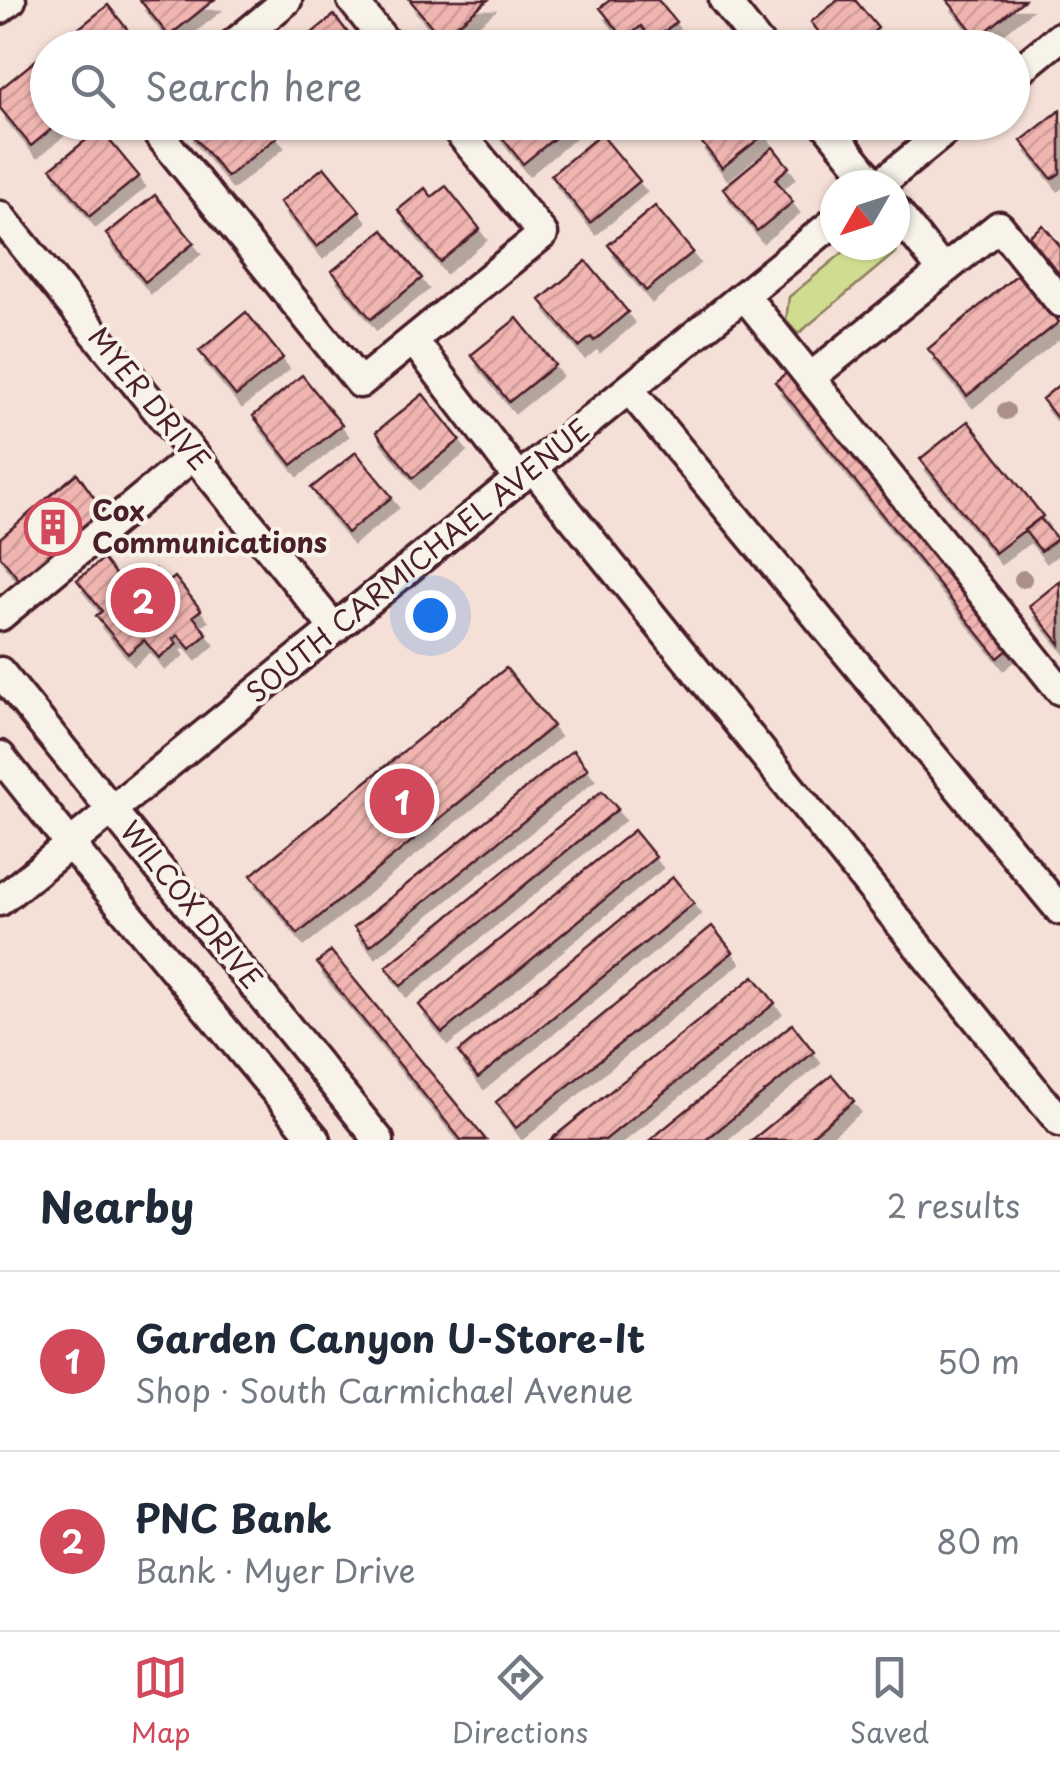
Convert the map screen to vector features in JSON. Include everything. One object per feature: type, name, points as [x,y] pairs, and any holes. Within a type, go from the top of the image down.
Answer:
[{"type":"street","points":[[0,9],[11,0]]},
{"type":"street","points":[[253,11],[288,0]]},
{"type":"street","points":[[352,0],[376,30]]},
{"type":"street","points":[[724,0],[748,30]]},
{"type":"street","points":[[1030,61],[1060,37]]},
{"type":"street","points":[[163,140],[360,383],[542,234],[466,140]]},
{"type":"street","points":[[839,140],[864,170]]},
{"type":"street","points":[[896,170],[933,140]]},
{"type":"street","name":"MYER DRIVE","points":[[0,216],[335,628]]},
{"type":"street","points":[[810,378],[999,226],[1060,302]]},
{"type":"street","points":[[910,229],[943,271]]},
{"type":"street","name":"SOUTH CARMICHAEL AVENUE","points":[[0,901],[820,233]]},
{"type":"street","points":[[744,295],[1060,690]]},
{"type":"street","points":[[413,340],[1060,1122]]},
{"type":"street","points":[[629,389],[1060,910]]},
{"type":"street","points":[[0,616],[194,455]]},
{"type":"street","name":"WILCOX DRIVE","points":[[0,672],[380,1140]]},
{"type":"street","name":"WILCOX DRIVE","points":[[0,756],[316,1140]]},
{"type":"green space","points":[[834,260],[886,260],[798,334],[786,320],[789,297]]},
{"type":"building","points":[[140,0],[214,0],[176,30],[164,30]]},
{"type":"building","points":[[410,0],[488,0],[451,30],[434,30]]},
{"type":"building","points":[[610,0],[658,0],[676,22],[666,30],[644,30],[641,26],[636,30],[618,30],[600,8]]},
{"type":"building","points":[[838,0],[855,0],[878,28],[817,30],[811,22]]},
{"type":"building","points":[[947,0],[1024,0],[988,30],[971,30]]},
{"type":"building","points":[[108,5],[128,30],[77,30]]},
{"type":"building","points":[[334,15],[346,30],[316,30]]},
{"type":"building","points":[[30,65],[30,140],[38,140],[31,146],[0,108],[0,89]]},
{"type":"building","points":[[1060,110],[1060,173],[1052,179],[1021,141],[1030,140],[1030,134]]},
{"type":"building","points":[[86,140],[109,140],[139,176],[90,216],[51,168]]},
{"type":"building","points":[[197,140],[273,140],[227,177]]},
{"type":"building","points":[[504,140],[552,140],[523,164]]},
{"type":"building","points":[[594,140],[606,140],[640,181],[590,223],[551,175]]},
{"type":"building","points":[[700,140],[757,140],[722,168]]},
{"type":"building","points":[[773,147],[789,167],[775,179],[793,202],[757,231],[723,188]]},
{"type":"building","points":[[324,167],[360,211],[317,247],[280,202]]},
{"type":"building","points":[[446,186],[480,229],[440,262],[398,210],[425,188],[432,197]]},
{"type":"building","points":[[155,195],[194,243],[145,282],[106,234]]},
{"type":"building","points":[[655,206],[693,252],[646,291],[608,245]]},
{"type":"building","points":[[1043,225],[1060,246],[1060,275],[1029,236]]},
{"type":"building","points":[[383,230],[422,278],[371,319],[332,271]]},
{"type":"building","points":[[586,261],[628,312],[594,341],[591,337],[579,347],[540,300]]},
{"type":"building","points":[[1019,273],[1059,322],[967,396],[928,349]]},
{"type":"building","points":[[246,312],[283,358],[236,396],[199,351]]},
{"type":"building","points":[[517,318],[555,365],[509,402],[471,355]]},
{"type":"building","points":[[791,369],[1014,645],[998,658],[775,382]]},
{"type":"building","points":[[302,375],[342,425],[292,465],[253,416]]},
{"type":"building","points":[[1060,384],[1060,422],[1042,399]]},
{"type":"building","points":[[423,394],[460,440],[413,478],[376,432]]},
{"type":"building","points":[[968,421],[1043,516],[995,553],[920,459]]},
{"type":"building","points":[[356,452],[392,497],[347,533],[311,488]]},
{"type":"building","name":"Cox Communications","points":[[77,473],[107,516],[24,586],[0,556],[0,538]]},
{"type":"building","points":[[1040,518],[1057,539],[1041,551],[1024,530]]},
{"type":"building","points":[[103,559],[128,590],[154,569],[166,584],[175,577],[201,610],[193,616],[207,634],[190,649],[178,635],[173,639],[177,644],[159,658],[144,640],[128,654],[96,616],[102,611],[77,580]]},
{"type":"building","points":[[1060,581],[1060,644],[1029,606]]},
{"type":"building","points":[[506,668],[553,726],[298,934],[251,875]]},
{"type":"building","points":[[573,750],[588,769],[370,946],[354,927]]},
{"type":"building","points":[[602,791],[618,809],[401,986],[386,967]]},
{"type":"building","points":[[634,830],[656,857],[442,1033],[419,1005]]},
{"type":"building","points":[[673,877],[694,903],[478,1078],[458,1052]]},
{"type":"building","points":[[712,926],[733,952],[516,1128],[496,1102]]},
{"type":"building","points":[[331,951],[486,1140],[461,1140],[317,963]]},
{"type":"building","points":[[754,976],[775,1003],[605,1140],[550,1140]]},
{"type":"building","points":[[792,1024],[814,1052],[706,1140],[650,1140]]},
{"type":"building","points":[[832,1075],[854,1101],[806,1140],[752,1140]]},
{"type":"place","name":"Cox Communications","points":[[53,527]]},
{"type":"place","name":"PNC Bank","points":[[143,600]]},
{"type":"place","name":"Garden Canyon U-Store-It","points":[[402,801]]}]
